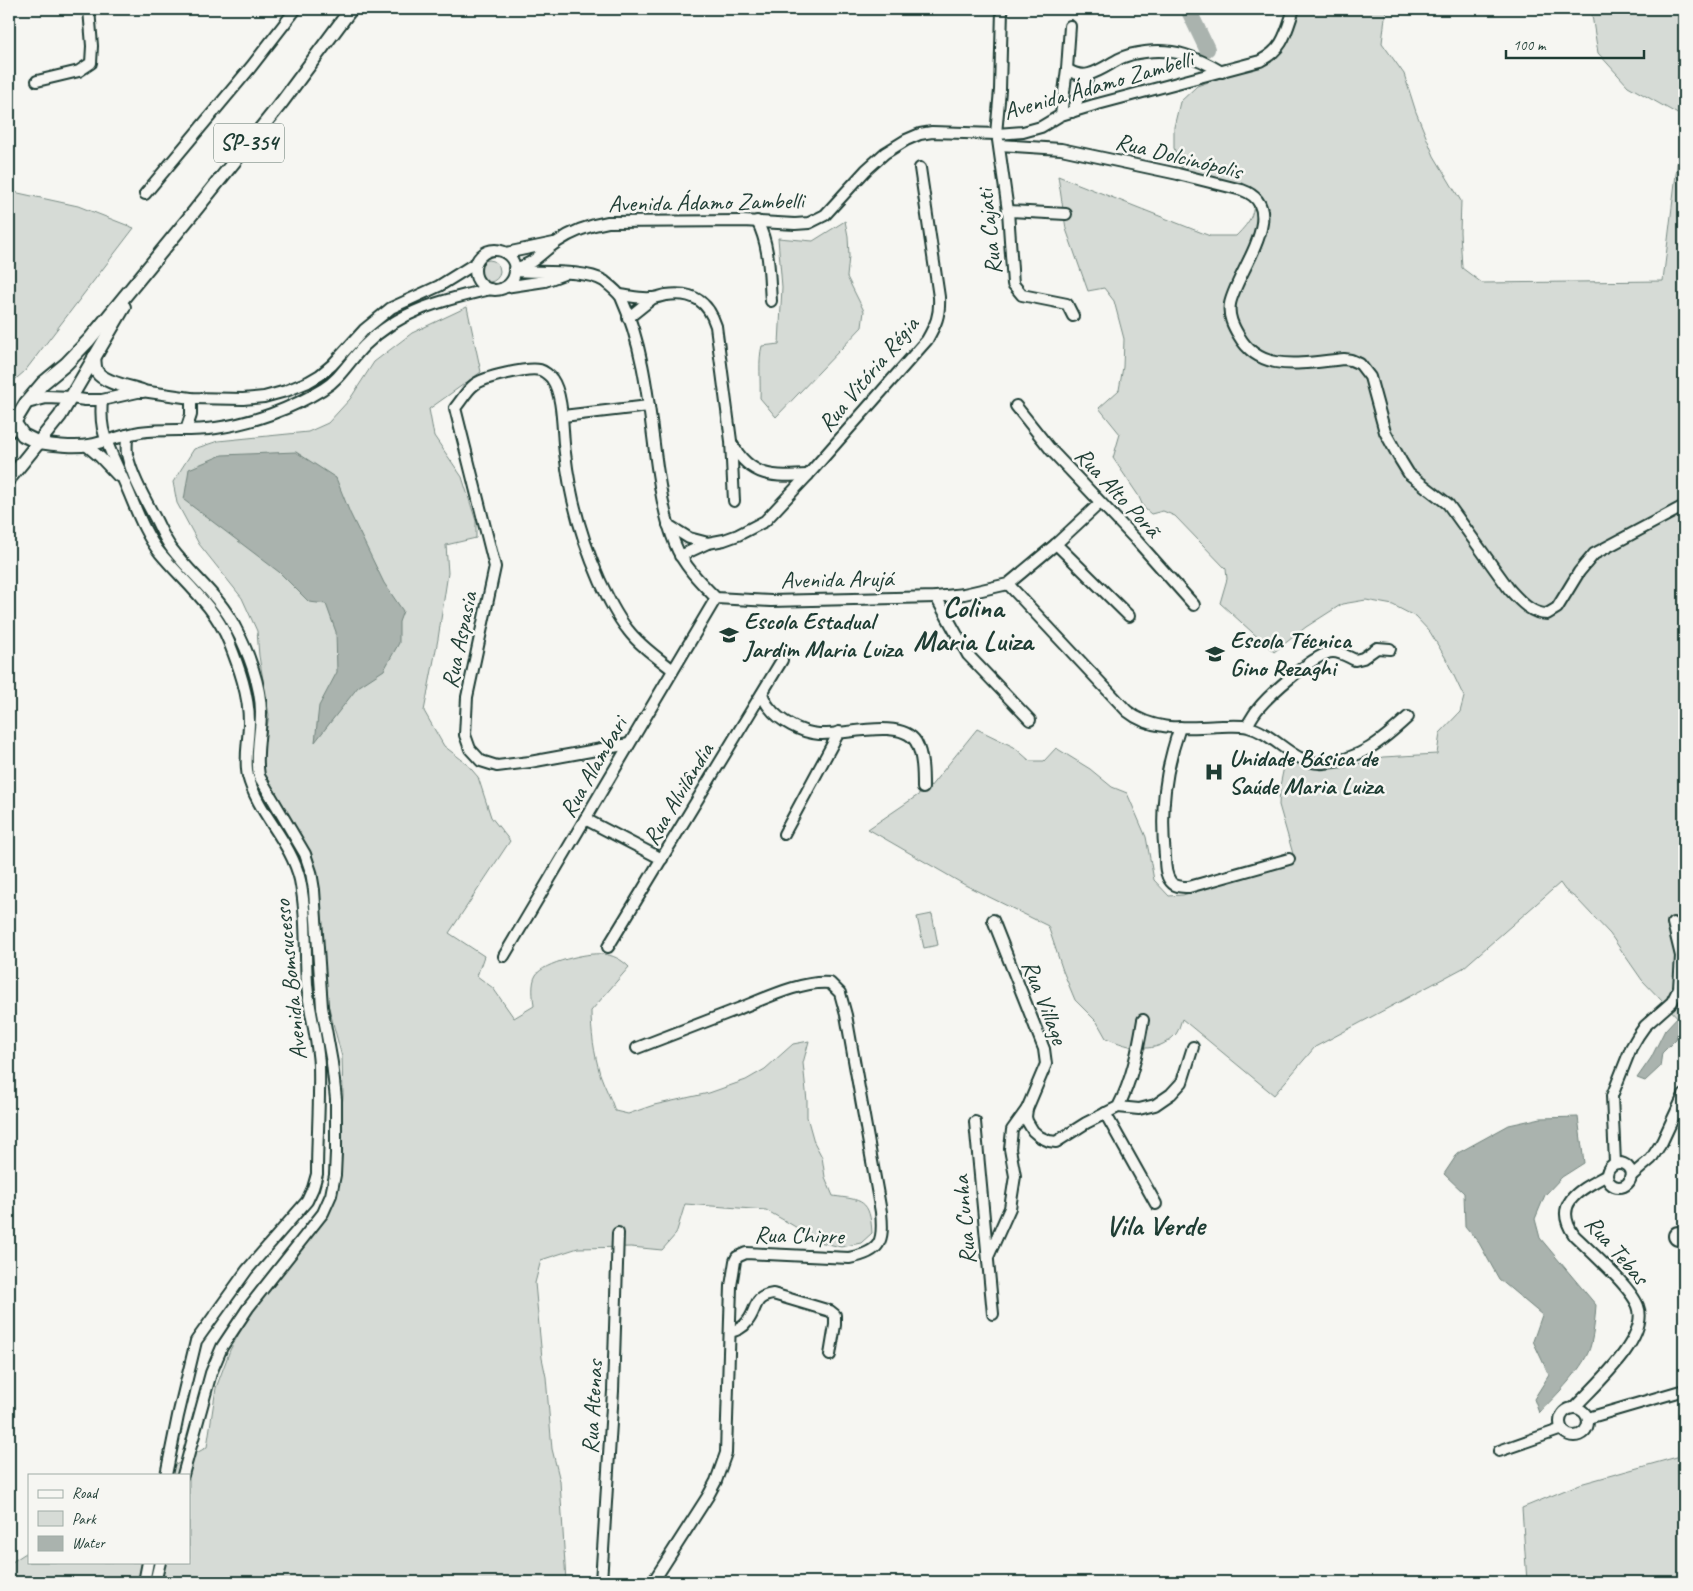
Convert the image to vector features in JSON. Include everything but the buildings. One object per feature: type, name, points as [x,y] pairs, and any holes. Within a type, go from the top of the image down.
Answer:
[{"type":"main road","name":"SP-354","points":[[11,427],[26,403],[43,383],[78,352],[144,274],[282,102],[351,9]]},
{"type":"main road","name":"SP-354","points":[[9,480],[39,443],[71,398],[144,274]]},
{"type":"main road","points":[[94,356],[95,368],[102,377],[117,384],[142,391]]},
{"type":"main road","points":[[26,403],[46,397],[71,398]]},
{"type":"main road","points":[[11,427],[39,443]]},
{"type":"street","points":[[37,80],[79,71],[91,63],[92,46],[89,9]]},
{"type":"street","points":[[145,194],[296,9]]},
{"type":"street","name":"Rua Cajati","points":[[1002,9],[1000,90],[996,134],[1008,211],[1013,284],[1022,295],[1067,304],[1073,316]]},
{"type":"street","name":"Avenida Ádamo Zambelli","points":[[514,270],[532,263],[557,242],[586,227],[608,222],[757,221],[802,224],[815,220],[829,211],[885,152],[906,140],[920,134],[932,132],[950,131],[996,134],[1023,132],[1042,127],[1061,115],[1260,61],[1274,52],[1282,42],[1294,9]]},
{"type":"street","points":[[1061,115],[1070,26]]},
{"type":"street","points":[[1067,69],[1077,75],[1089,75],[1128,56],[1156,51],[1186,54],[1222,72]]},
{"type":"street","points":[[1072,112],[1089,75]]},
{"type":"street","name":"Rua Dolcinópolis","points":[[999,145],[1061,149],[1108,158],[1242,190],[1256,198],[1262,208],[1263,219],[1250,260],[1235,286],[1230,306],[1230,317],[1242,342],[1258,356],[1277,363],[1344,359],[1360,364],[1370,376],[1385,432],[1409,474],[1448,504],[1509,589],[1520,602],[1533,611],[1547,614],[1557,608],[1579,572],[1594,554],[1684,506]]},
{"type":"street","name":"Rua Vitória Régia","points":[[680,556],[708,543],[724,540],[765,520],[808,475],[927,340],[940,312],[940,297],[920,168]]},
{"type":"street","points":[[1008,211],[1066,214]]},
{"type":"street","points":[[757,221],[763,232],[767,250],[770,301]]},
{"type":"street","name":"Avenida Ádamo Zambelli","points":[[71,398],[102,400],[142,391],[219,400],[264,397],[286,391],[308,382],[332,365],[364,330],[391,308],[439,286],[476,263],[483,254],[494,250],[506,253],[557,242]]},
{"type":"street","points":[[505,287],[510,283],[514,270],[510,257],[506,253]]},
{"type":"street","points":[[476,263],[475,269],[478,279],[481,284],[490,289]]},
{"type":"street","points":[[514,270],[588,276],[604,281],[620,295],[638,343],[644,370],[660,486],[668,525],[680,556],[699,581],[716,598]]},
{"type":"street","points":[[39,443],[86,446],[128,435],[154,431],[215,429],[257,418],[304,400],[335,381],[363,346],[399,319],[442,300],[490,289],[545,280],[567,273]]},
{"type":"street","points":[[620,295],[653,298],[676,294],[691,296],[700,300],[712,314],[716,326],[731,441],[734,501]]},
{"type":"street","points":[[628,318],[653,298]]},
{"type":"street","name":"Rua Aspasia","points":[[563,416],[552,379],[540,370],[506,374],[485,379],[474,384],[455,408],[495,567],[467,697],[465,735],[470,749],[481,761],[497,766],[629,744]]},
{"type":"street","points":[[186,430],[192,410],[191,398]]},
{"type":"street","name":"Avenida Bomsucesso","points":[[102,400],[101,420],[106,441],[151,541],[208,606],[228,640],[238,667],[248,705],[248,773],[259,802],[280,833],[300,879],[304,903],[308,987],[319,1064],[317,1174],[313,1188],[307,1201],[247,1270],[196,1341],[166,1474]]},
{"type":"street","points":[[649,406],[563,416],[564,453],[580,532],[609,602],[617,616],[641,645],[673,670]]},
{"type":"street","name":"Rua Alto Porã","points":[[1016,406],[1051,450],[1138,542],[1194,605]]},
{"type":"street","name":"Avenida Bomsucesso","points":[[128,435],[128,455],[141,491],[173,550],[216,597],[237,629],[257,684],[261,711],[257,765],[259,776],[304,854],[311,872],[314,890],[322,1007],[332,1063],[336,1108],[335,1175],[328,1204],[312,1228],[248,1308],[222,1347],[211,1373],[183,1474]]},
{"type":"street","points":[[731,441],[745,462],[755,470],[780,476],[808,475]]},
{"type":"street","points":[[86,446],[108,464],[126,485]]},
{"type":"street","points":[[1100,503],[1056,544],[1008,584],[1131,714],[1149,724],[1169,728],[1246,726],[1269,736],[1309,762],[1321,763],[1357,756],[1382,740],[1408,717]]},
{"type":"street","points":[[668,525],[689,538],[708,543]]},
{"type":"street","points":[[1056,544],[1129,616]]},
{"type":"street","name":"Avenida Arujá","points":[[716,598],[771,601],[936,598],[1008,584]]},
{"type":"street","name":"Rua Alambari","points":[[504,956],[716,598]]},
{"type":"street","points":[[936,598],[968,655],[1030,720]]},
{"type":"street","points":[[1246,726],[1257,710],[1297,673],[1319,656],[1332,652],[1344,654],[1355,660],[1363,658],[1378,648],[1390,649]]},
{"type":"street","name":"Rua Alvilândia","points":[[608,947],[782,660]]},
{"type":"street","points":[[762,694],[768,707],[792,725],[808,732],[820,734],[864,730],[893,730],[913,738],[919,750],[923,788]]},
{"type":"street","points":[[1180,727],[1172,749],[1163,797],[1164,845],[1166,870],[1169,880],[1175,885],[1189,887],[1289,859]]},
{"type":"street","points":[[784,834],[839,732]]},
{"type":"street","points":[[585,820],[662,859]]},
{"type":"street","name":"Rua Village","points":[[987,1257],[1010,1208],[1014,1176],[1010,1149],[1012,1130],[1028,1109],[1046,1064],[1044,1048],[993,920]]},
{"type":"street","points":[[1615,1163],[1612,1096],[1631,1048],[1638,1036],[1672,1002],[1679,988],[1681,956],[1674,922]]},
{"type":"street","name":"Rua Chipre","points":[[636,1048],[770,996],[808,985],[822,982],[830,983],[840,994],[846,1015],[883,1230],[881,1239],[869,1252],[849,1258],[754,1253],[741,1255],[735,1261],[731,1286],[726,1453],[716,1481],[708,1496],[653,1582]]},
{"type":"street","points":[[1118,1107],[1135,1065],[1144,1020]]},
{"type":"street","points":[[1028,1109],[1026,1117],[1033,1131],[1049,1141],[1056,1142],[1062,1140],[1072,1131],[1118,1107],[1138,1109],[1147,1107],[1155,1105],[1171,1094],[1182,1082],[1193,1047]]},
{"type":"street","points":[[1630,1177],[1630,1172],[1626,1166],[1615,1163],[1609,1168],[1607,1175],[1612,1185],[1620,1186],[1627,1183],[1630,1177],[1651,1159],[1662,1142],[1684,1095]]},
{"type":"street","points":[[1105,1113],[1156,1204]]},
{"type":"street","name":"Rua Cunha","points":[[975,1122],[993,1314]]},
{"type":"street","name":"Rua Tebas","points":[[1574,1408],[1629,1346],[1635,1335],[1640,1318],[1637,1304],[1629,1291],[1574,1235],[1567,1224],[1565,1216],[1570,1200],[1585,1188],[1607,1175]]},
{"type":"street","name":"Rua Atenas","points":[[602,1582],[613,1391],[618,1233]]},
{"type":"street","points":[[730,1332],[740,1329],[748,1321],[756,1302],[763,1295],[773,1294],[830,1311],[835,1315],[836,1324],[830,1355]]},
{"type":"street","points":[[1588,1418],[1684,1390]]},
{"type":"street","points":[[1568,1409],[1582,1410],[1588,1418],[1587,1427],[1582,1434],[1569,1434],[1562,1429],[1562,1416],[1568,1409]]},
{"type":"street","points":[[1499,1451],[1562,1429]]},
{"type":"street","points":[[144,1582],[148,1564]]},
{"type":"street","points":[[155,1582],[160,1564]]},
{"type":"green space","points":[[1298,9],[1386,9],[1382,43],[1404,74],[1416,112],[1434,156],[1461,201],[1462,268],[1482,283],[1663,281],[1683,117],[1628,86],[1598,53],[1591,9],[1684,9],[1684,1024],[1642,980],[1610,934],[1560,883],[1463,968],[1315,1047],[1274,1095],[1182,1019],[1176,1034],[1168,1041],[1151,1048],[1124,1045],[1106,1038],[1097,1022],[1075,1000],[1048,926],[965,885],[868,829],[930,787],[977,729],[1014,747],[1030,761],[1044,761],[1056,748],[1090,769],[1112,787],[1127,793],[1146,837],[1154,880],[1169,896],[1183,895],[1295,861],[1279,805],[1280,786],[1286,757],[1321,770],[1342,768],[1383,757],[1437,754],[1440,733],[1460,712],[1464,697],[1445,657],[1430,632],[1416,617],[1393,605],[1366,600],[1342,604],[1306,627],[1274,652],[1220,603],[1227,579],[1226,569],[1175,516],[1163,511],[1151,514],[1144,508],[1138,495],[1113,458],[1120,434],[1099,408],[1119,390],[1123,367],[1124,339],[1114,301],[1104,288],[1088,291],[1066,229],[1058,176],[1210,236],[1236,236],[1251,216],[1255,192],[1183,172],[1174,148],[1174,127],[1180,102],[1197,86],[1268,61],[1281,51],[1287,42]]},
{"type":"green space","points":[[9,191],[78,206],[134,228],[25,371],[9,385]]},
{"type":"green space","points":[[845,221],[849,256],[847,277],[864,311],[862,327],[776,417],[760,398],[760,364],[762,346],[779,344],[782,287],[778,238],[813,241]]},
{"type":"green space","points":[[485,260],[493,260],[500,267],[500,275],[493,282],[485,282],[478,275],[478,267]]},
{"type":"green space","points":[[467,307],[481,372],[429,409],[434,436],[462,477],[476,521],[476,538],[446,545],[448,573],[424,711],[444,746],[466,763],[478,777],[491,817],[510,841],[449,933],[484,956],[477,976],[493,988],[514,1018],[534,1006],[534,978],[547,966],[566,959],[595,954],[613,956],[629,967],[591,1011],[592,1035],[598,1066],[615,1111],[628,1114],[654,1105],[709,1093],[746,1080],[765,1069],[793,1044],[809,1041],[803,1063],[807,1117],[814,1142],[822,1157],[825,1177],[833,1196],[858,1200],[863,1203],[869,1213],[872,1233],[861,1243],[841,1247],[815,1241],[766,1210],[685,1204],[676,1234],[662,1250],[631,1247],[578,1248],[541,1260],[535,1283],[552,1449],[560,1481],[566,1582],[9,1582],[9,1564],[28,1552],[28,1564],[190,1564],[190,1474],[160,1474],[207,1447],[216,1388],[230,1350],[247,1319],[302,1249],[335,1200],[343,1095],[342,1057],[324,989],[321,930],[314,863],[264,775],[263,751],[269,715],[259,656],[257,631],[242,598],[199,544],[177,503],[173,482],[194,449],[218,441],[308,432],[328,423],[350,399],[374,362],[412,333]]},
{"type":"green space","points":[[932,914],[938,945],[924,948],[917,917]]},
{"type":"green space","points":[[1684,1455],[1684,1582],[1527,1582],[1522,1508],[1580,1484]]},
{"type":"water","points":[[296,452],[336,478],[350,513],[384,583],[403,611],[399,622],[399,643],[384,670],[358,687],[315,742],[319,706],[337,672],[336,632],[326,604],[309,602],[279,572],[184,500],[189,469],[222,455]]},
{"type":"water","points":[[1684,1004],[1684,1029],[1679,1030],[1676,1039],[1662,1053],[1660,1067],[1645,1081],[1637,1078],[1651,1058],[1665,1030],[1680,1014]]},
{"type":"water","points":[[1578,1117],[1584,1163],[1562,1177],[1545,1195],[1535,1219],[1540,1238],[1596,1305],[1594,1330],[1588,1353],[1583,1362],[1569,1381],[1539,1413],[1534,1399],[1549,1375],[1533,1341],[1542,1315],[1499,1279],[1479,1243],[1465,1226],[1464,1193],[1444,1174],[1458,1153],[1509,1125],[1541,1118]]},
{"type":"waterway","points":[[1188,9],[1207,49]]},
{"type":"place","name":"Escola Estadual Jardim Maria Luiza","points":[[729,635]]},
{"type":"place","name":"Escola Técnica Gino Rezaghi","points":[[1215,654]]},
{"type":"place","name":"Unidade Básica de Saúde Maria Luiza","points":[[1214,772]]},
{"type":"district","name":"Colina Maria Luiza","points":[[973,624]]},
{"type":"district","name":"Vila Verde","points":[[1155,1225]]}]
